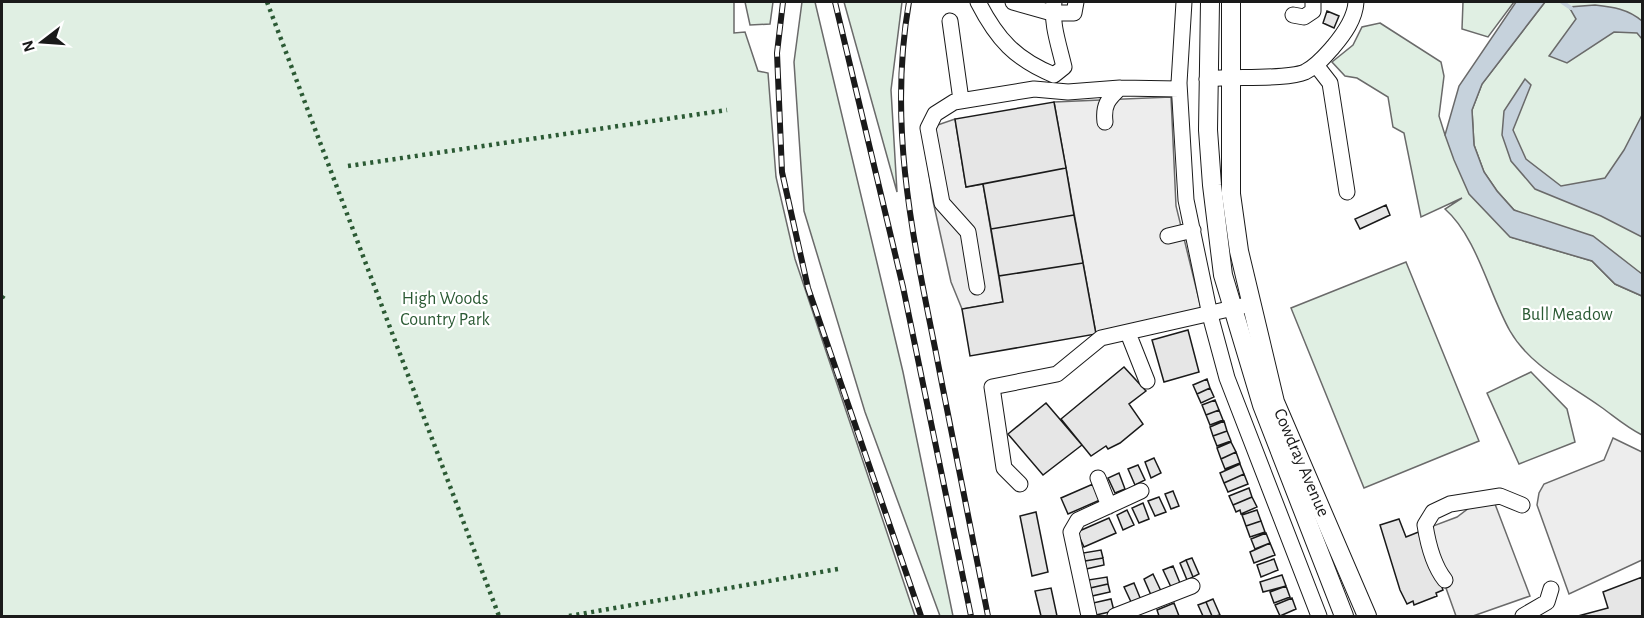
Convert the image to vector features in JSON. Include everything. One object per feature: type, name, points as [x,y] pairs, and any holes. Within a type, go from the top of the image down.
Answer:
[{"type":"main road","name":"Cowdray Avenue","points":[[1210,2],[1207,79],[1212,185],[1223,275],[1262,405],[1344,616]]},
{"type":"main road","name":"Cowdray Avenue","points":[[1231,2],[1231,194],[1239,251],[1275,402],[1366,616]]},
{"type":"street","points":[[978,2],[994,30],[1011,51],[1029,65],[1054,75],[1064,67],[1053,8]]},
{"type":"street","points":[[1013,2],[1074,12],[1076,2]]},
{"type":"street","name":"Cowdray Avenue","points":[[1184,2],[1179,89],[1186,200],[1210,315],[1227,378],[1319,616]]},
{"type":"street","points":[[1293,15],[1304,16],[1314,10],[1313,2]]},
{"type":"street","points":[[1207,79],[1230,76],[1296,75],[1316,65],[1345,33],[1356,2]]},
{"type":"street","points":[[950,21],[961,100]]},
{"type":"street","points":[[1316,65],[1330,83],[1347,192]]},
{"type":"street","points":[[1105,122],[1104,110],[1107,101],[1120,88]]},
{"type":"street","points":[[977,287],[968,232],[942,203],[928,128],[935,114],[943,106],[961,100],[1034,89],[1068,93],[1120,88],[1179,89]]},
{"type":"street","points":[[1168,236],[1193,230]]},
{"type":"street","points":[[1020,484],[1004,468],[992,387],[1057,374],[1101,339],[1251,304]]},
{"type":"street","points":[[1128,333],[1147,381]]},
{"type":"street","points":[[1098,478],[1109,506]]},
{"type":"street","points":[[1089,616],[1071,532],[1078,520],[1141,491]]},
{"type":"street","points":[[1445,580],[1439,573],[1431,552],[1425,525],[1433,512],[1450,504],[1500,496],[1522,505]]},
{"type":"street","points":[[1115,616],[1180,598],[1192,586]]},
{"type":"street","points":[[1523,616],[1546,602],[1551,590]]},
{"type":"green space","name":"High Woods Country Park","points":[[2,2],[734,2],[734,33],[745,32],[758,71],[768,73],[776,177],[795,259],[915,616],[2,616]]},
{"type":"green space","points":[[745,2],[773,2],[770,24],[750,25]]},
{"type":"green space","points":[[802,2],[815,2],[903,372],[953,616],[940,616],[865,412],[804,211],[794,62]]},
{"type":"green space","points":[[844,2],[902,2],[891,90],[897,192]]},
{"type":"green space","points":[[1463,2],[1514,2],[1488,37],[1462,29]]},
{"type":"green space","points":[[1545,2],[1642,2],[1642,274],[1514,210],[1484,172],[1474,145],[1472,110],[1482,84]]},
{"type":"green space","name":"Bull Meadow","points":[[1380,23],[1441,62],[1444,76],[1439,116],[1445,135],[1511,237],[1592,261],[1615,284],[1642,296],[1642,435],[1551,374],[1518,343],[1502,316],[1466,235],[1445,209],[1462,198],[1421,217],[1404,133],[1393,127],[1388,97],[1357,78],[1345,76],[1332,62],[1353,45],[1362,27]]},
{"type":"green space","points":[[1406,262],[1479,441],[1364,488],[1291,308]]},
{"type":"green space","points":[[1531,372],[1567,409],[1575,442],[1519,464],[1487,393]]},
{"type":"shaded area","points":[[1516,2],[1545,2],[1482,84],[1472,110],[1474,145],[1484,172],[1514,210],[1593,236],[1642,274],[1642,296],[1615,284],[1592,261],[1510,237],[1469,194],[1454,160],[1445,135],[1459,86]]},
{"type":"shaded area","points":[[1595,5],[1620,9],[1637,17],[1642,21],[1642,39],[1637,33],[1614,32],[1567,63],[1549,56],[1576,19],[1569,7]]},
{"type":"shaded area","points":[[1525,79],[1531,85],[1513,130],[1526,159],[1561,186],[1605,178],[1624,150],[1642,115],[1642,237],[1601,216],[1535,189],[1511,161],[1502,135],[1504,111]]},
{"type":"shaded area","points":[[1171,97],[1176,206],[1202,312],[1096,334],[1054,102]]},
{"type":"shaded area","points":[[955,119],[966,187],[983,184],[1003,302],[962,309],[951,282],[933,201],[923,130]]},
{"type":"shaded area","points":[[1613,438],[1642,452],[1642,560],[1569,594],[1537,505],[1539,493],[1544,484],[1604,460]]},
{"type":"shaded area","points":[[1495,504],[1530,596],[1473,616],[1456,616],[1427,535],[1433,526],[1457,517],[1469,508]]},
{"type":"building","points":[[1327,11],[1339,16],[1334,28],[1323,23]]},
{"type":"building","points":[[1054,102],[1066,168],[966,187],[955,119]]},
{"type":"building","points":[[1066,168],[1074,215],[991,229],[983,184]]},
{"type":"building","points":[[1386,205],[1390,215],[1360,229],[1355,219]]},
{"type":"building","points":[[1074,215],[1083,263],[999,276],[991,229]]},
{"type":"building","points":[[1083,263],[1096,334],[970,356],[962,309],[1003,302],[999,276]]},
{"type":"building","points":[[1188,330],[1199,372],[1164,382],[1152,340]]},
{"type":"building","points":[[1124,367],[1146,391],[1129,404],[1143,424],[1120,443],[1108,449],[1106,446],[1091,456],[1061,419]]},
{"type":"building","points":[[1207,379],[1210,388],[1197,394],[1193,385]]},
{"type":"building","points":[[1210,388],[1214,397],[1201,403],[1197,394]]},
{"type":"building","points":[[1215,400],[1219,410],[1206,415],[1202,405]]},
{"type":"building","points":[[1046,403],[1082,445],[1043,475],[1008,434]]},
{"type":"building","points":[[1219,410],[1223,420],[1210,425],[1206,415]]},
{"type":"building","points":[[1224,421],[1227,431],[1213,436],[1210,427]]},
{"type":"building","points":[[1227,431],[1231,441],[1217,446],[1213,436]]},
{"type":"building","points":[[1231,442],[1236,452],[1221,459],[1217,448]]},
{"type":"building","points":[[1236,452],[1240,463],[1225,469],[1221,459]]},
{"type":"building","points":[[1154,458],[1161,473],[1151,478],[1145,462]]},
{"type":"building","points":[[1240,464],[1244,474],[1224,483],[1220,473]]},
{"type":"building","points":[[1138,465],[1145,480],[1135,485],[1128,469]]},
{"type":"building","points":[[1119,473],[1125,489],[1115,493],[1108,478]]},
{"type":"building","points":[[1244,474],[1248,484],[1228,492],[1224,483]]},
{"type":"building","points":[[1093,484],[1100,500],[1068,514],[1061,498]]},
{"type":"building","points":[[1249,488],[1252,497],[1233,505],[1229,496]]},
{"type":"building","points":[[1173,491],[1179,506],[1171,509],[1165,494]]},
{"type":"building","points":[[1159,497],[1166,512],[1155,516],[1148,501]]},
{"type":"building","points":[[1252,497],[1257,507],[1241,514],[1240,510],[1236,512],[1233,505]]},
{"type":"building","points":[[1143,503],[1149,519],[1139,523],[1132,508]]},
{"type":"building","points":[[1127,510],[1134,525],[1123,530],[1117,515]]},
{"type":"building","points":[[1257,510],[1261,521],[1246,526],[1242,515]]},
{"type":"building","points":[[1036,512],[1048,572],[1032,576],[1020,516]]},
{"type":"building","points":[[1109,518],[1116,533],[1084,547],[1077,532]]},
{"type":"building","points":[[1399,519],[1406,537],[1421,531],[1443,590],[1436,593],[1437,596],[1414,605],[1413,601],[1407,604],[1400,590],[1380,525]]},
{"type":"building","points":[[1261,521],[1265,532],[1250,537],[1246,526]]},
{"type":"building","points":[[1266,533],[1270,543],[1255,549],[1251,539]]},
{"type":"building","points":[[1270,543],[1275,555],[1254,563],[1250,552]]},
{"type":"building","points":[[1101,550],[1103,558],[1085,561],[1083,553]]},
{"type":"building","points":[[1103,558],[1104,565],[1086,569],[1085,561]]},
{"type":"building","points":[[1192,558],[1199,574],[1193,577],[1186,560]]},
{"type":"building","points":[[1274,559],[1278,570],[1261,577],[1257,565]]},
{"type":"building","points":[[1186,560],[1193,577],[1187,580],[1180,563]]},
{"type":"building","points":[[1173,566],[1180,583],[1171,587],[1163,570]]},
{"type":"building","points":[[1153,574],[1161,591],[1151,595],[1144,579]]},
{"type":"building","points":[[1282,575],[1286,586],[1263,592],[1260,582]]},
{"type":"building","points":[[1107,577],[1108,584],[1090,588],[1088,580]]},
{"type":"building","points":[[1642,577],[1642,616],[1578,616],[1608,608],[1603,592]]},
{"type":"building","points":[[1134,583],[1141,600],[1132,604],[1124,587]]},
{"type":"building","points":[[1108,584],[1110,592],[1092,596],[1090,588]]},
{"type":"building","points":[[1286,586],[1290,597],[1274,603],[1270,592]]},
{"type":"building","points":[[1051,588],[1057,616],[1041,616],[1035,591]]},
{"type":"building","points":[[1292,598],[1296,609],[1280,616],[1275,605]]},
{"type":"building","points":[[1111,599],[1114,611],[1096,615],[1093,603]]},
{"type":"building","points":[[1213,599],[1220,615],[1212,616],[1206,602]]},
{"type":"building","points":[[1206,602],[1212,616],[1203,616],[1198,605]]},
{"type":"building","points":[[1174,603],[1179,616],[1159,616],[1157,610]]},
{"type":"waterway","points":[[1562,2],[1571,8]]},
{"type":"railway","points":[[783,2],[777,53],[782,172],[808,288],[921,616]]},
{"type":"railway","points":[[835,2],[903,287],[971,616]]},
{"type":"railway","points":[[909,2],[903,47],[901,91],[902,135],[911,222],[988,616]]},
{"type":"hedge","points":[[267,2],[499,616]]},
{"type":"hedge","points":[[348,166],[727,110]]},
{"type":"hedge","points":[[2,298],[6,292]]},
{"type":"hedge","points":[[569,616],[838,569]]}]
